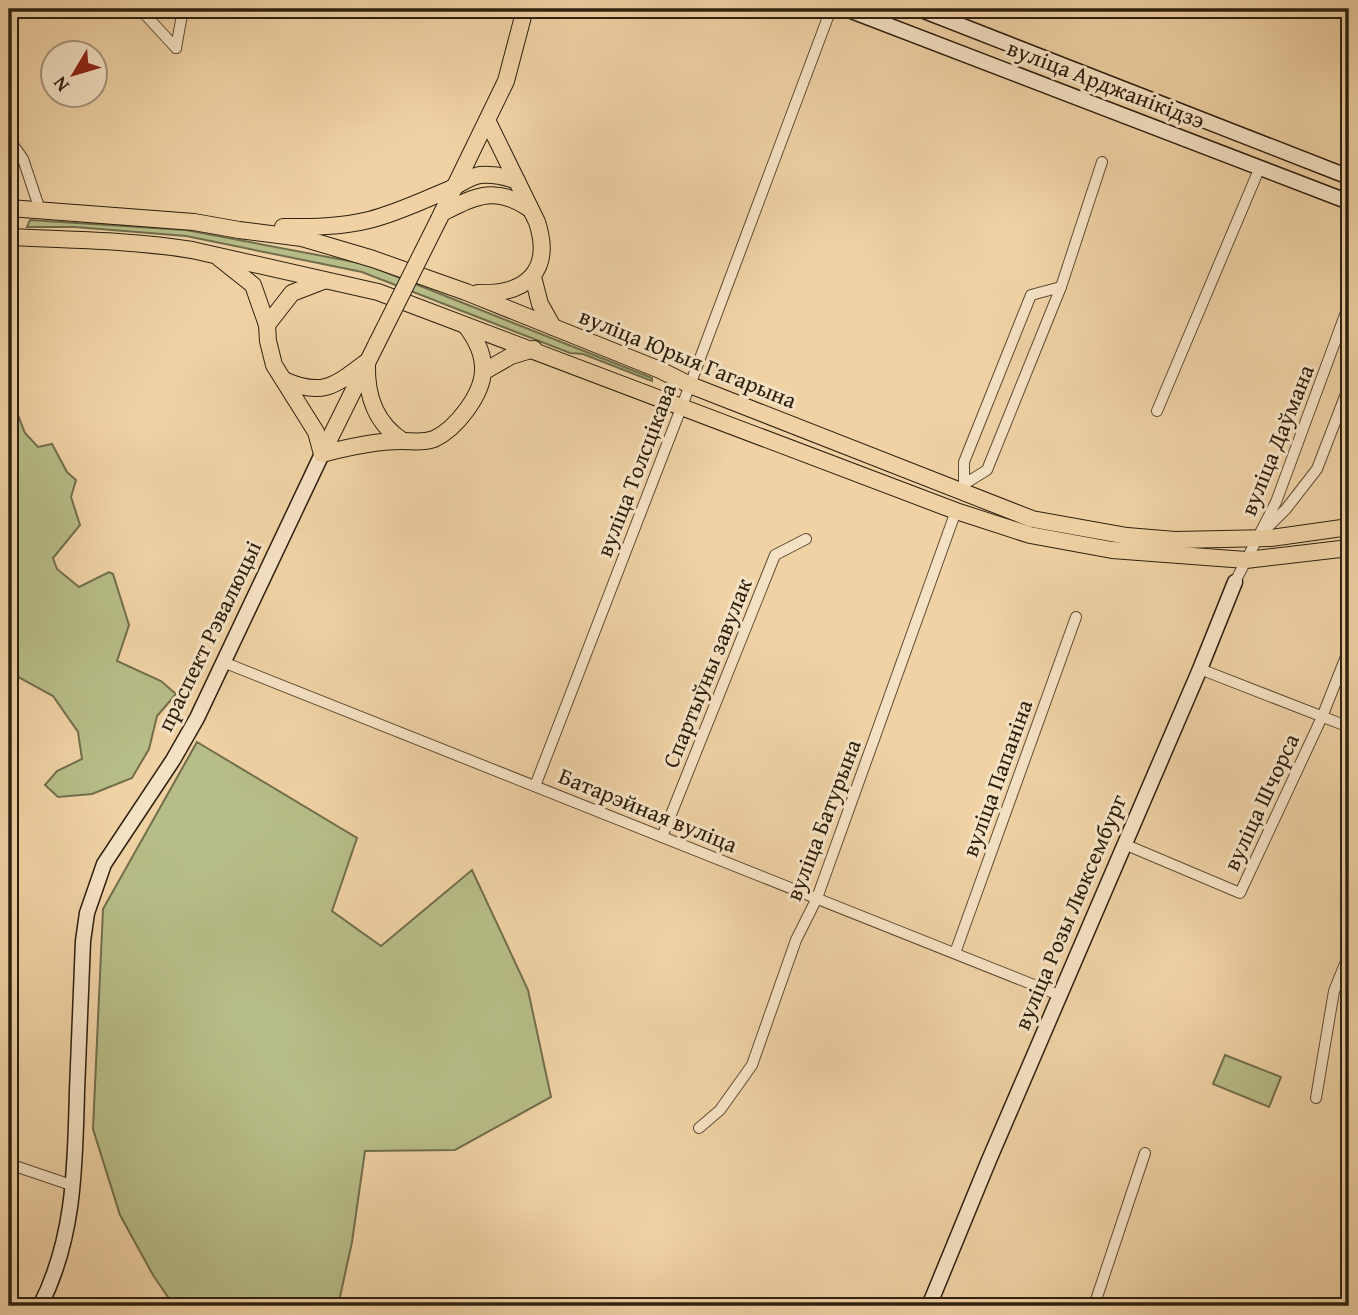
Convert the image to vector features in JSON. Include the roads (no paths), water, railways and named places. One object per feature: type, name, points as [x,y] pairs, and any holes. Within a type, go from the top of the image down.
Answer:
[{"type":"main road","name":"праспект Рэвалюцыі","points":[[40,1306],[50,1289],[68,1229],[74,1186],[79,1015],[87,913],[104,864],[173,760],[197,718],[367,362],[488,122],[506,81],[525,9]]},
{"type":"main road","name":"вуліца Арджанікідзэ","points":[[846,9],[1349,202]]},
{"type":"main road","name":"вуліца Арджанікідзэ","points":[[919,9],[1349,177]]},
{"type":"main road","points":[[466,292],[500,293],[523,285],[533,276],[540,264],[542,250],[542,236],[488,122]]},
{"type":"main road","points":[[239,230],[357,222],[393,212],[469,178],[481,175],[517,181]]},
{"type":"main road","points":[[440,216],[470,199],[491,194],[508,197],[530,210]]},
{"type":"main road","name":"вуліца Юрыя Гагарына","points":[[9,208],[194,222],[302,238],[373,259],[466,292],[690,385],[964,488],[1032,519],[1126,536],[1175,540],[1258,538],[1349,527]]},
{"type":"main road","name":"вуліца Юрыя Гагарына","points":[[9,237],[69,238],[161,245],[378,292],[956,511],[1030,536],[1112,550],[1246,560],[1349,548]]},
{"type":"main road","points":[[215,255],[253,285],[267,325],[274,365],[316,432],[323,454],[350,446],[423,442],[434,439],[455,424],[478,390],[483,372],[478,345],[466,326]]},
{"type":"main road","points":[[533,276],[540,303],[553,327]]},
{"type":"main road","points":[[267,325],[292,293],[323,281]]},
{"type":"main road","points":[[483,372],[511,356],[534,349]]},
{"type":"main road","points":[[284,380],[306,388],[329,388],[367,362]]},
{"type":"main road","points":[[367,362],[368,392],[376,412],[394,435],[403,441]]},
{"type":"main road","name":"вуліца Розы Люксембург","points":[[929,1306],[1235,582]]},
{"type":"street","points":[[140,9],[176,48],[183,9]]},
{"type":"street","name":"вуліца Толсцікава","points":[[535,786],[831,9]]},
{"type":"street","points":[[9,139],[23,159],[40,210]]},
{"type":"street","points":[[9,156],[23,159]]},
{"type":"street","points":[[964,488],[987,470],[1061,287],[1102,162]]},
{"type":"street","points":[[1157,411],[1260,167]]},
{"type":"street","points":[[964,488],[964,462],[1031,295],[1061,287]]},
{"type":"street","name":"вуліца Даўмана","points":[[1258,538],[1276,502],[1349,304]]},
{"type":"street","name":"вуліца Даўмана","points":[[1258,538],[1286,509],[1317,469],[1349,386]]},
{"type":"street","name":"вуліца Батурына","points":[[699,1128],[720,1110],[752,1065],[796,940],[817,898],[956,511]]},
{"type":"street","name":"вуліца Розы Люксембург","points":[[1235,582],[1258,538]]},
{"type":"street","name":"Спартыўны завулак","points":[[662,836],[775,555],[806,539]]},
{"type":"street","name":"вуліца Папаніна","points":[[955,953],[1076,617]]},
{"type":"street","name":"вуліца Шчорса","points":[[1124,844],[1240,893],[1322,716],[1349,649]]},
{"type":"street","name":"Батарэйная вуліца","points":[[223,662],[1059,995]]},
{"type":"street","points":[[1200,669],[1349,727]]},
{"type":"street","points":[[9,801],[9,818]]},
{"type":"street","points":[[1316,1098],[1334,991],[1349,954]]},
{"type":"street","points":[[1094,1306],[1145,1153]]},
{"type":"street","points":[[9,1164],[74,1186]]}]
